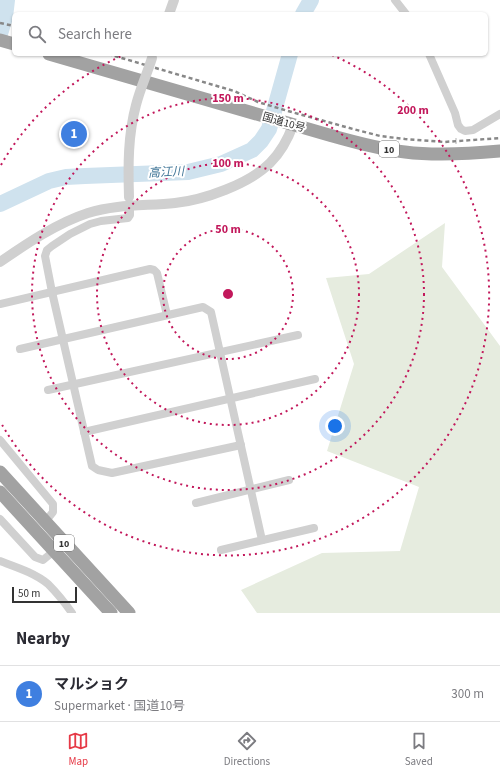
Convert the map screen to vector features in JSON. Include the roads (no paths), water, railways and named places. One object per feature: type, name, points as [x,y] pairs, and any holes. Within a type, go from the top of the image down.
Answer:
[{"type":"highway","points":[[0,40],[12,43]]},
{"type":"highway","name":"国道10号","points":[[57,56],[334,136],[388,149],[419,153],[456,154],[500,151]]},
{"type":"highway","name":"10","points":[[0,472],[128,613]]},
{"type":"highway","name":"10","points":[[0,492],[110,613]]},
{"type":"street","points":[[170,12],[174,0]]},
{"type":"street","points":[[395,0],[404,12]]},
{"type":"street","points":[[153,56],[136,103],[131,125],[128,158],[130,215],[127,218],[101,221],[90,224],[70,234],[50,248],[46,253],[45,260],[52,292],[92,466],[98,470],[112,473],[241,445]]},
{"type":"street","points":[[430,56],[460,128],[464,131],[473,130],[500,114]]},
{"type":"street","points":[[0,262],[38,238],[75,218],[93,212],[129,201],[175,203],[200,199],[242,182],[263,170],[271,162],[286,141],[288,123]]},
{"type":"street","points":[[0,304],[154,270],[157,273],[167,315]]},
{"type":"street","points":[[20,349],[203,307],[206,308],[211,312],[262,540]]},
{"type":"street","points":[[48,390],[298,334]]},
{"type":"street","points":[[84,432],[315,379]]},
{"type":"street","points":[[0,440],[53,504],[54,508],[52,515],[46,522]]},
{"type":"street","points":[[196,503],[289,480]]},
{"type":"street","points":[[0,520],[36,557],[43,560],[54,551]]},
{"type":"street","points":[[221,550],[314,528]]},
{"type":"street","points":[[0,561],[27,572],[47,584],[72,613]]},
{"type":"waterway","points":[[0,34],[5,17],[7,0]]},
{"type":"waterway","name":"高江川","points":[[304,12],[311,0]]},
{"type":"waterway","name":"高江川","points":[[0,204],[49,181],[66,177],[188,172],[221,164],[252,150],[261,141],[269,129],[289,56]]},
{"type":"railway","points":[[0,23],[12,26]]},
{"type":"railway","points":[[115,56],[234,91],[258,102],[380,136],[444,142],[500,138]]},
{"type":"place","name":"マルショク","points":[[74,134]]}]
